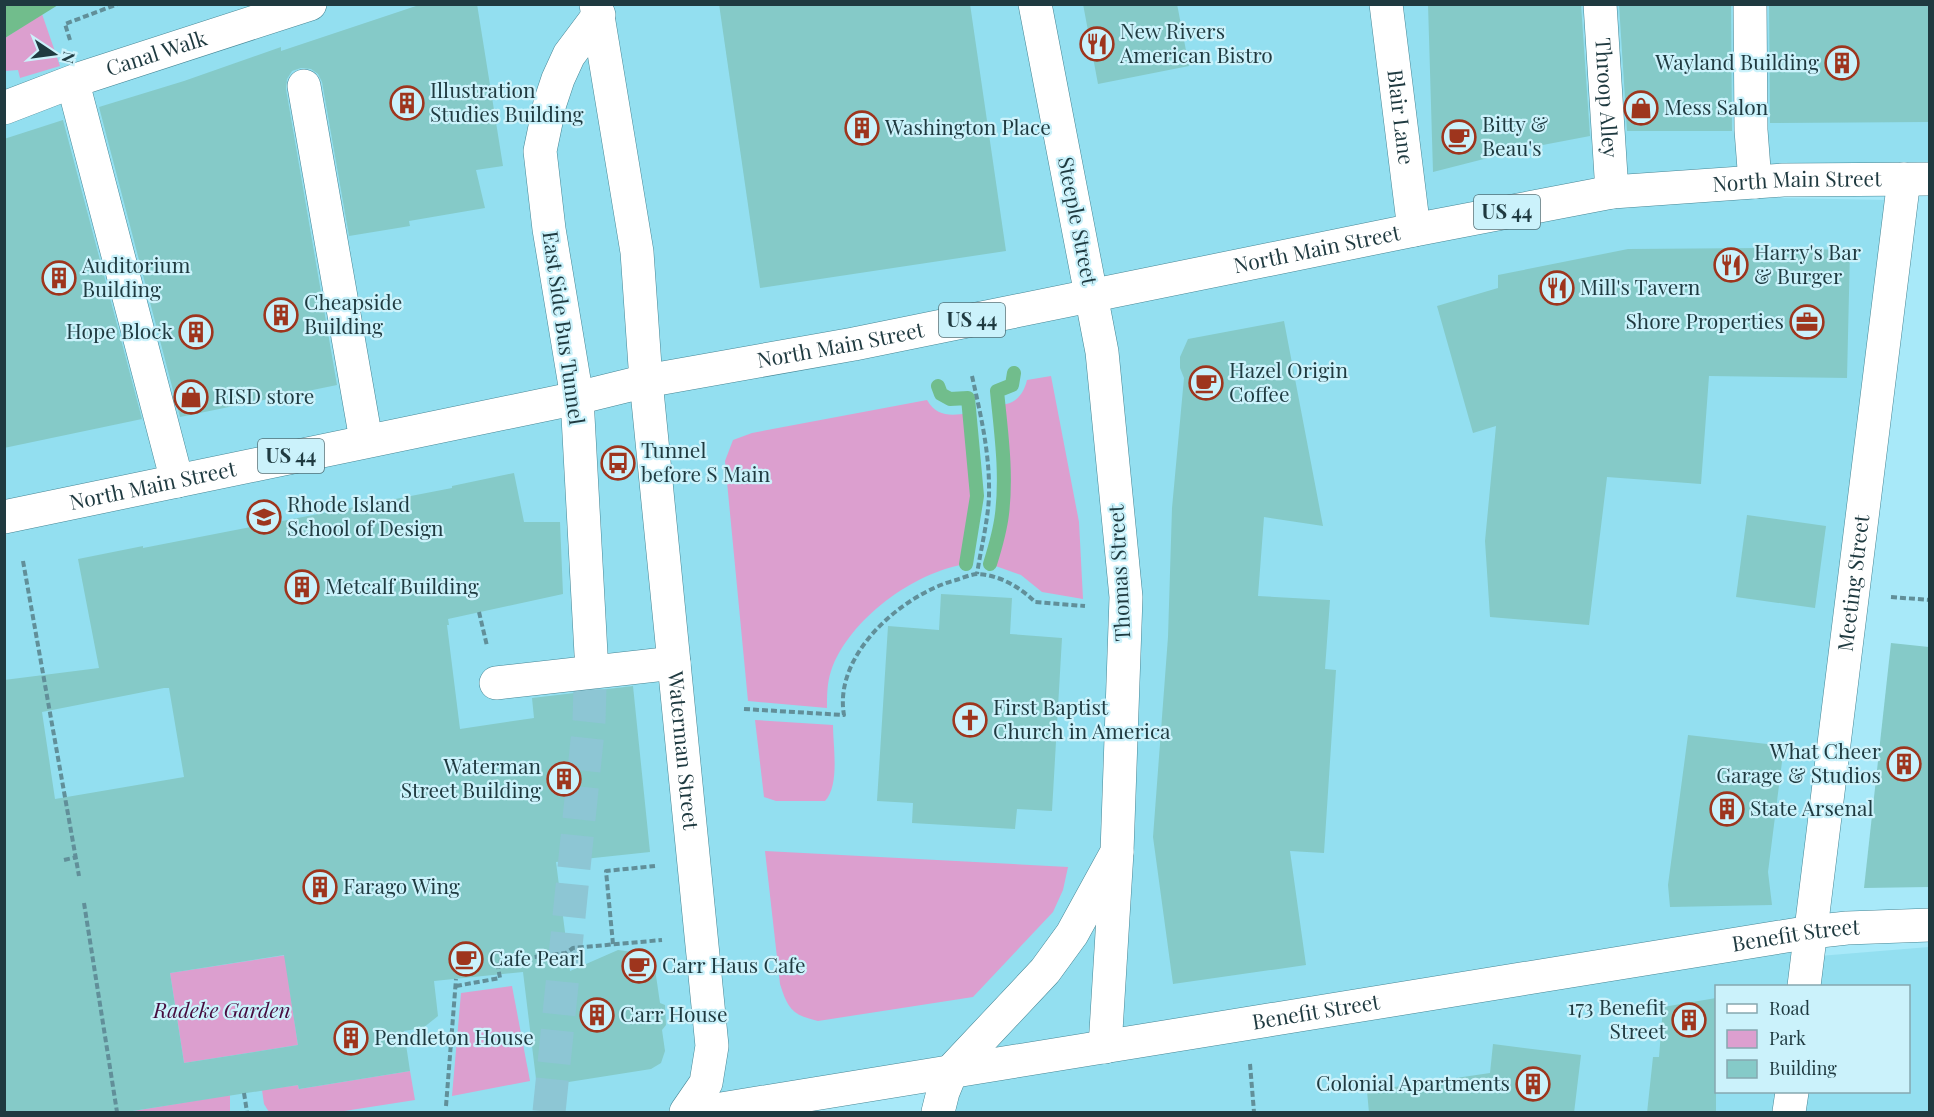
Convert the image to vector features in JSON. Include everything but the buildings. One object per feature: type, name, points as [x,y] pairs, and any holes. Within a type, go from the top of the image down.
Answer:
[{"type":"main road","name":"Canal Walk","points":[[4,108],[165,50],[310,4]]},
{"type":"main road","name":"Steeple Street","points":[[1035,4],[1091,296]]},
{"type":"main road","name":"Blair Lane","points":[[1386,4],[1414,230]]},
{"type":"main road","name":"Throop Alley","points":[[1600,4],[1612,192]]},
{"type":"main road","points":[[1750,4],[1751,130],[1755,182]]},
{"type":"main road","points":[[597,10],[637,252],[646,381]]},
{"type":"main road","name":"East Side Bus Tunnel","points":[[591,654],[577,398],[549,229],[540,151],[550,103],[558,79],[569,55],[597,10]]},
{"type":"main road","points":[[73,82],[177,481]]},
{"type":"main road","points":[[304,86],[366,440]]},
{"type":"main road","name":"North Main Street","points":[[4,517],[577,398],[646,381],[854,344],[1612,192],[1783,180],[1917,179]]},
{"type":"main road","name":"Meeting Street","points":[[1804,985],[1917,179]]},
{"type":"main road","name":"Thomas Street","points":[[1091,296],[1102,352],[1126,597],[1117,852],[1106,1047]]},
{"type":"main road","name":"Waterman Street","points":[[646,381],[712,1046],[706,1083],[686,1113]]},
{"type":"main road","points":[[496,683],[674,663]]},
{"type":"main road","name":"Thomas Street","points":[[952,1071],[1045,971],[1072,934],[1117,852]]},
{"type":"main road","name":"Benefit Street","points":[[703,1113],[1811,932],[1847,928],[1929,925]]},
{"type":"main road","points":[[938,1113],[943,1092],[952,1071]]},
{"type":"main road","points":[[1789,1113],[1792,1093]]},
{"type":"path","points":[[65,24],[118,4]]},
{"type":"path","points":[[972,376],[984,429],[989,497],[977,574]]},
{"type":"path","points":[[24,561],[79,876]]},
{"type":"path","points":[[744,709],[844,715],[842,700],[844,683],[865,643],[900,608],[937,585],[977,574],[1001,579],[1023,590],[1035,602],[1090,607]]},
{"type":"path","points":[[1889,597],[1928,600],[1929,594]]},
{"type":"path","points":[[64,860],[77,857]]},
{"type":"path","points":[[613,944],[606,871],[662,866]]},
{"type":"path","points":[[84,903],[117,1113]]},
{"type":"path","points":[[456,986],[500,978],[497,962],[566,953],[573,948],[669,939]]},
{"type":"path","points":[[446,1106],[456,979]]},
{"type":"path","points":[[1246,1025],[1254,1113]]},
{"type":"path","points":[[244,1093],[247,1113]]},
{"type":"shaded area","points":[[5,4],[58,4],[58,5],[5,38]]},
{"type":"shaded area","points":[[5,5],[1929,5],[1929,173],[1610,195],[1890,200],[1807,957],[1929,947],[1929,1112],[934,1112],[936,1081],[715,1112],[5,1112]]},
{"type":"green space","points":[[42,14],[60,66],[20,78],[18,70],[5,71],[5,38]]},
{"type":"green space","points":[[1051,376],[1079,522],[1083,599],[1042,592],[1021,575],[990,564],[1000,527],[1004,486],[999,405],[1010,403],[1018,398],[1027,380]]},
{"type":"green space","points":[[927,400],[935,410],[945,414],[969,413],[977,496],[966,564],[946,569],[905,588],[868,616],[852,633],[831,671],[827,708],[748,701],[725,461],[733,440],[752,433]]},
{"type":"green space","points":[[755,720],[833,725],[833,785],[825,801],[776,801],[764,797]]},
{"type":"green space","points":[[765,851],[1068,867],[1063,890],[1053,912],[973,997],[818,1021],[792,1010],[780,984]]},
{"type":"green space","name":"Radeke Garden","points":[[300,953],[289,985],[298,1045],[184,1063],[170,973]]},
{"type":"green space","points":[[512,986],[530,1081],[452,1096],[461,993]]},
{"type":"green space","points":[[410,1071],[415,1100],[338,1112],[269,1112],[264,1104],[262,1090],[298,1085],[299,1089]]},
{"type":"green space","points":[[230,1095],[230,1112],[133,1112],[133,1111]]},
{"type":"waterway","points":[[990,564],[1000,527],[1004,483],[997,391],[1012,385],[1014,373]]},
{"type":"waterway","points":[[938,386],[941,394],[950,399],[968,398],[977,496],[966,564]]},
{"type":"tunnel","points":[[549,1112],[589,721],[591,654]]},
{"type":"place","name":"New Rivers American Bistro","points":[[1097,44]]},
{"type":"place","name":"Wayland Building","points":[[1842,63]]},
{"type":"place","name":"Illustration Studies Building","points":[[407,103]]},
{"type":"place","name":"Mess Salon","points":[[1641,108]]},
{"type":"place","name":"Washington Place","points":[[862,128]]},
{"type":"place","name":"Bitty & Beau's","points":[[1459,137]]},
{"type":"place","name":"Harry's Bar & Burger","points":[[1731,265]]},
{"type":"place","name":"Auditorium Building","points":[[59,278]]},
{"type":"place","name":"Mill's Tavern","points":[[1557,288]]},
{"type":"place","name":"Cheapside Building","points":[[281,315]]},
{"type":"place","name":"Shore Properties","points":[[1807,322]]},
{"type":"place","name":"Hope Block","points":[[196,332]]},
{"type":"place","name":"Hazel Origin Coffee","points":[[1206,383]]},
{"type":"place","name":"RISD store","points":[[191,397]]},
{"type":"place","name":"Tunnel before S Main","points":[[618,463]]},
{"type":"place","name":"Rhode Island School of Design","points":[[264,517]]},
{"type":"place","name":"Metcalf Building","points":[[302,587]]},
{"type":"place","name":"First Baptist Church in America","points":[[970,720]]},
{"type":"place","name":"What Cheer Garage & Studios","points":[[1904,764]]},
{"type":"place","name":"Waterman Street Building","points":[[564,779]]},
{"type":"place","name":"State Arsenal","points":[[1727,809]]},
{"type":"place","name":"Farago Wing","points":[[320,887]]},
{"type":"place","name":"Cafe Pearl","points":[[466,959]]},
{"type":"place","name":"Carr Haus Cafe","points":[[639,966]]},
{"type":"place","name":"Carr House","points":[[597,1015]]},
{"type":"place","name":"173 Benefit Street","points":[[1689,1020]]},
{"type":"place","name":"Pendleton House","points":[[351,1038]]},
{"type":"place","name":"Colonial Apartments","points":[[1533,1084]]}]
